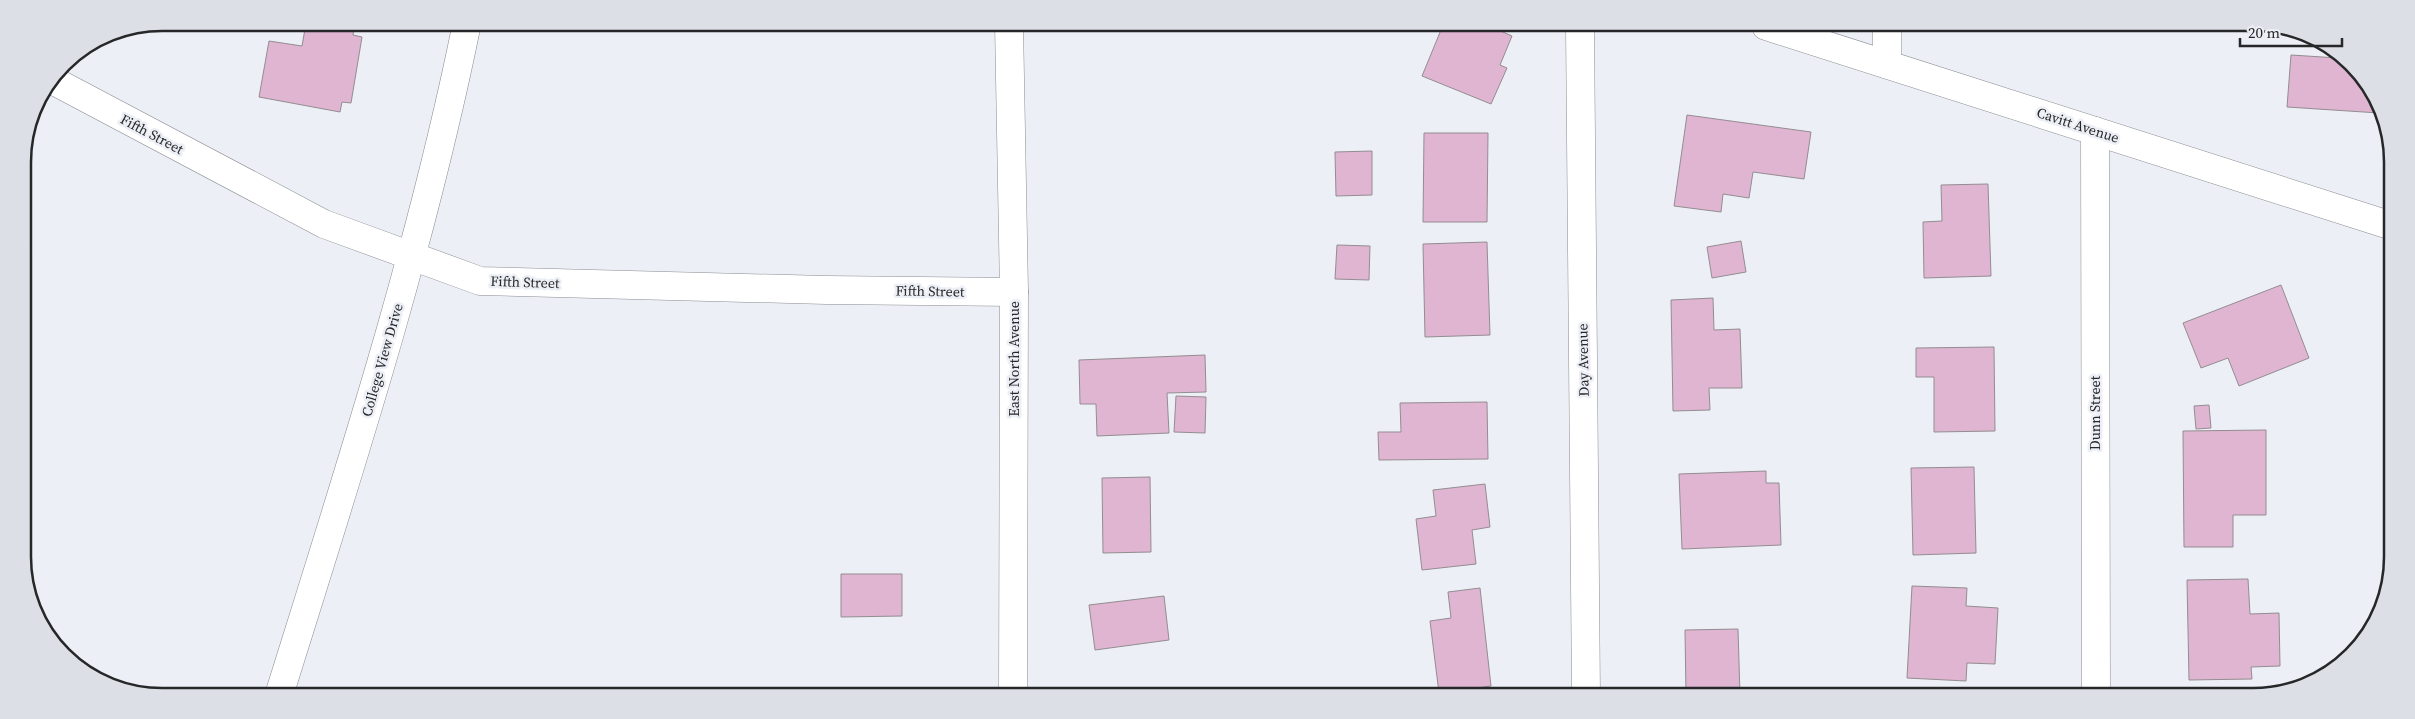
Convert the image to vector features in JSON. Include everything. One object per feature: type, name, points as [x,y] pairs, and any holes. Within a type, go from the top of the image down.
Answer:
[{"type":"street","name":"College View Drive","points":[[281,688],[363,426],[412,254],[448,119],[465,31]]},
{"type":"street","name":"East North Avenue","points":[[1009,31],[1014,292],[1013,688]]},
{"type":"street","name":"Day Avenue","points":[[1580,31],[1586,687]]},
{"type":"street","name":"Cavitt Avenue","points":[[1782,31],[2384,222]]},
{"type":"street","points":[[1887,31],[1887,64]]},
{"type":"street","name":"Fifth Street","points":[[58,83],[324,224],[412,254],[480,281],[826,290],[1014,292]]},
{"type":"street","name":"Dunn Street","points":[[2094,131],[2096,687]]},
{"type":"building","points":[[305,31],[354,31],[353,35],[362,37],[351,103],[342,102],[340,112],[259,97],[269,41],[302,46]]},
{"type":"building","points":[[1441,31],[1501,31],[1512,36],[1500,65],[1507,68],[1491,104],[1422,76]]},
{"type":"building","points":[[2291,55],[2331,58],[2351,76],[2362,90],[2374,113],[2287,107]]},
{"type":"building","points":[[1687,115],[1811,132],[1804,179],[1753,172],[1749,198],[1723,194],[1721,212],[1674,206]]},
{"type":"building","points":[[1424,133],[1488,133],[1487,222],[1423,222]]},
{"type":"building","points":[[1372,151],[1372,195],[1336,196],[1335,152]]},
{"type":"building","points":[[1988,184],[1991,276],[1924,278],[1923,222],[1942,221],[1941,185]]},
{"type":"building","points":[[1741,241],[1746,272],[1712,278],[1707,247]]},
{"type":"building","points":[[1487,242],[1490,335],[1425,337],[1423,244]]},
{"type":"building","points":[[1337,245],[1370,246],[1369,280],[1335,279]]},
{"type":"building","points":[[2281,285],[2309,358],[2239,386],[2228,358],[2201,368],[2183,323]]},
{"type":"building","points":[[1713,298],[1714,330],[1740,329],[1742,388],[1709,388],[1710,410],[1673,411],[1671,300]]},
{"type":"building","points":[[1994,347],[1995,431],[1934,432],[1934,377],[1916,377],[1916,348]]},
{"type":"building","points":[[1205,355],[1206,392],[1167,393],[1169,433],[1097,436],[1096,404],[1080,404],[1079,360]]},
{"type":"building","points":[[1176,396],[1206,397],[1205,433],[1174,432]]},
{"type":"building","points":[[1487,402],[1488,459],[1379,460],[1378,432],[1401,432],[1400,403]]},
{"type":"building","points":[[2209,405],[2211,428],[2196,429],[2194,406]]},
{"type":"building","points":[[2266,430],[2266,515],[2233,515],[2233,547],[2184,547],[2183,431]]},
{"type":"building","points":[[1974,467],[1976,553],[1913,555],[1911,468]]},
{"type":"building","points":[[1766,471],[1766,483],[1779,483],[1781,545],[1682,549],[1679,474]]},
{"type":"building","points":[[1150,477],[1151,552],[1103,553],[1102,478]]},
{"type":"building","points":[[1485,484],[1490,527],[1472,530],[1476,564],[1422,570],[1416,519],[1436,516],[1433,490]]},
{"type":"building","points":[[841,574],[902,574],[902,616],[841,617]]},
{"type":"building","points":[[2248,579],[2250,614],[2279,613],[2280,666],[2251,667],[2252,679],[2189,680],[2187,580]]},
{"type":"building","points":[[1912,586],[1967,588],[1966,606],[1998,608],[1995,664],[1967,663],[1966,681],[1907,678]]},
{"type":"building","points":[[1480,588],[1491,686],[1438,687],[1430,621],[1451,618],[1448,592]]},
{"type":"building","points":[[1164,596],[1169,640],[1095,650],[1089,605]]},
{"type":"building","points":[[1738,629],[1740,687],[1686,687],[1685,630]]}]
